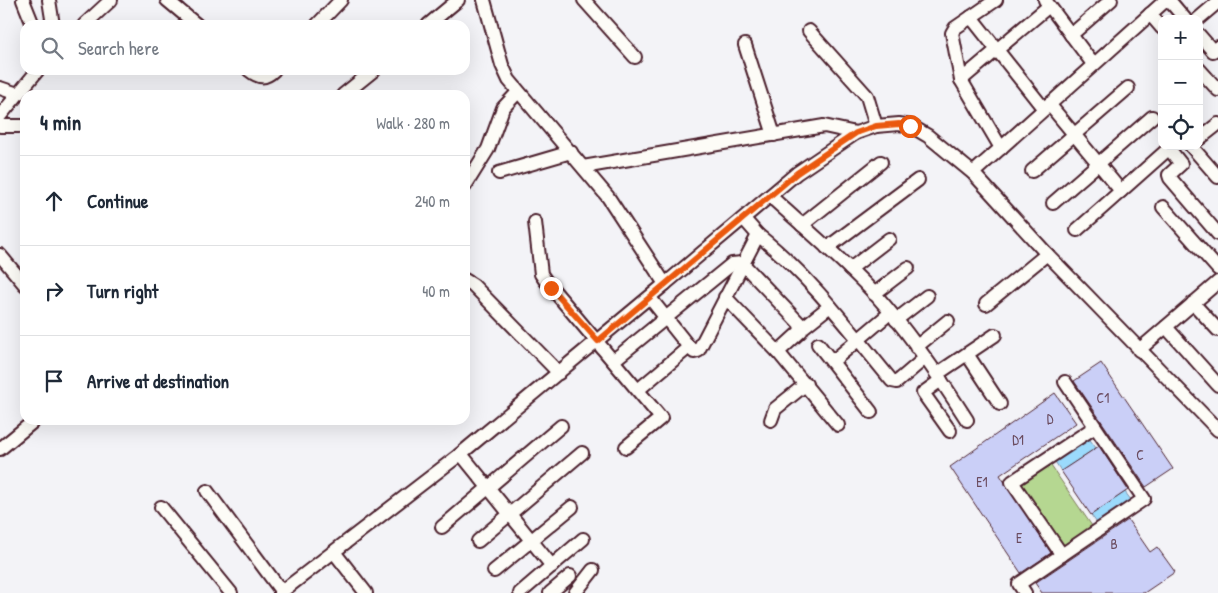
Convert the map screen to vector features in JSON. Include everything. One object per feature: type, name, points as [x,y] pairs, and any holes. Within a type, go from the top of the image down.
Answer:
[{"type":"street","points":[[22,0],[31,20]]},
{"type":"street","points":[[49,0],[52,20]]},
{"type":"street","points":[[89,20],[111,0]]},
{"type":"street","points":[[167,0],[190,20]]},
{"type":"street","points":[[322,20],[341,0]]},
{"type":"street","points":[[434,20],[458,0]]},
{"type":"street","points":[[484,0],[502,65],[518,92],[608,197],[665,284]]},
{"type":"street","points":[[584,0],[635,57]]},
{"type":"street","points":[[996,0],[970,17],[952,32],[961,80],[1001,148]]},
{"type":"street","points":[[1071,35],[1112,0]]},
{"type":"street","points":[[973,173],[1167,0],[1181,15]]},
{"type":"street","points":[[1203,15],[1218,2]]},
{"type":"street","points":[[961,80],[997,50],[1047,3],[1094,64]]},
{"type":"street","points":[[1150,14],[1158,23]]},
{"type":"street","points":[[970,17],[997,50],[1074,134],[1121,192]]},
{"type":"street","points":[[809,31],[866,96],[876,126]]},
{"type":"street","points":[[1203,39],[1216,51]]},
{"type":"street","points":[[745,45],[774,135]]},
{"type":"street","points":[[1203,73],[1218,90]]},
{"type":"street","points":[[21,90],[34,75]]},
{"type":"street","points":[[255,75],[257,77],[267,75]]},
{"type":"street","points":[[349,90],[368,75]]},
{"type":"street","points":[[0,88],[18,94]]},
{"type":"street","points":[[1032,172],[1128,88]]},
{"type":"street","points":[[0,116],[20,92]]},
{"type":"street","points":[[470,178],[488,149],[503,108],[518,92]]},
{"type":"street","points":[[1053,203],[1152,116]]},
{"type":"street","points":[[207,490],[281,592],[461,454],[650,298],[797,173],[856,133],[876,126],[899,124],[910,126],[928,136],[973,173],[1047,254],[1218,430]]},
{"type":"street","points":[[1203,136],[1218,124]]},
{"type":"street","points":[[0,126],[20,126]]},
{"type":"street","points":[[583,167],[824,126],[856,133]]},
{"type":"street","points":[[1077,230],[1166,151],[1170,150],[1181,164],[1169,175],[1170,178],[1218,234]]},
{"type":"street","points":[[1194,150],[1218,177]]},
{"type":"street","points":[[499,173],[571,152]]},
{"type":"street","points":[[802,225],[881,162]]},
{"type":"street","points":[[828,248],[918,180]]},
{"type":"street","points":[[770,196],[828,248],[874,294],[925,358],[967,420]]},
{"type":"street","points":[[1163,207],[1218,269]]},
{"type":"street","points":[[744,219],[830,306],[895,383],[925,358]]},
{"type":"street","points":[[535,222],[541,274],[661,418],[626,447]]},
{"type":"street","points":[[650,298],[689,347],[696,353],[758,235]]},
{"type":"street","points":[[850,269],[889,239]]},
{"type":"street","points":[[986,304],[1047,254]]},
{"type":"street","points":[[0,255],[20,279]]},
{"type":"street","points":[[614,360],[732,264],[742,263]]},
{"type":"street","points":[[742,263],[800,324],[802,329]]},
{"type":"street","points":[[874,294],[908,268]]},
{"type":"street","points":[[1139,350],[1218,282]]},
{"type":"street","points":[[470,283],[559,373]]},
{"type":"street","points":[[833,361],[858,340],[927,296]]},
{"type":"street","points":[[725,297],[778,352],[838,425]]},
{"type":"street","points":[[1193,303],[1218,330]]},
{"type":"street","points":[[778,352],[830,306]]},
{"type":"street","points":[[916,347],[948,321]]},
{"type":"street","points":[[1166,327],[1218,385]]},
{"type":"street","points":[[950,431],[923,393],[967,354],[995,335]]},
{"type":"street","points":[[818,344],[871,412]]},
{"type":"street","points":[[638,390],[689,347]]},
{"type":"street","points":[[967,354],[1000,404]]},
{"type":"street","points":[[1025,593],[1019,584],[1144,499],[1065,382]]},
{"type":"street","points":[[771,420],[775,409],[806,384]]},
{"type":"street","points":[[0,448],[29,425]]},
{"type":"street","points":[[442,527],[561,426]]},
{"type":"street","points":[[1062,555],[1012,482],[1095,426]]},
{"type":"street","points":[[478,541],[582,453]]},
{"type":"street","points":[[461,454],[552,566]]},
{"type":"street","points":[[161,507],[231,593]]},
{"type":"street","points":[[494,571],[572,507]]},
{"type":"street","points":[[520,593],[583,539]]},
{"type":"street","points":[[334,552],[366,593]]},
{"type":"street","points":[[575,593],[593,570]]},
{"type":"street","points":[[550,593],[570,576]]},
{"type":"green space","points":[[1049,463],[1092,526],[1062,547],[1019,484]]},
{"type":"water","points":[[1088,437],[1096,448],[1061,471],[1054,460]]},
{"type":"water","points":[[1125,492],[1131,500],[1097,523],[1091,515]]},
{"type":"building","points":[[1101,363],[1173,469],[1146,487],[1074,381]]},
{"type":"building","points":[[1055,393],[1076,423],[1000,475],[1051,553],[1021,573],[950,467]]},
{"type":"building","points":[[1099,446],[1128,490],[1091,515],[1061,471]]},
{"type":"building","points":[[1128,520],[1150,552],[1157,547],[1175,572],[1144,593],[1042,593],[1035,583]]},
{"type":"route","points":[[551,288],[598,341],[797,173],[856,133],[876,126],[899,124],[910,126]]}]
